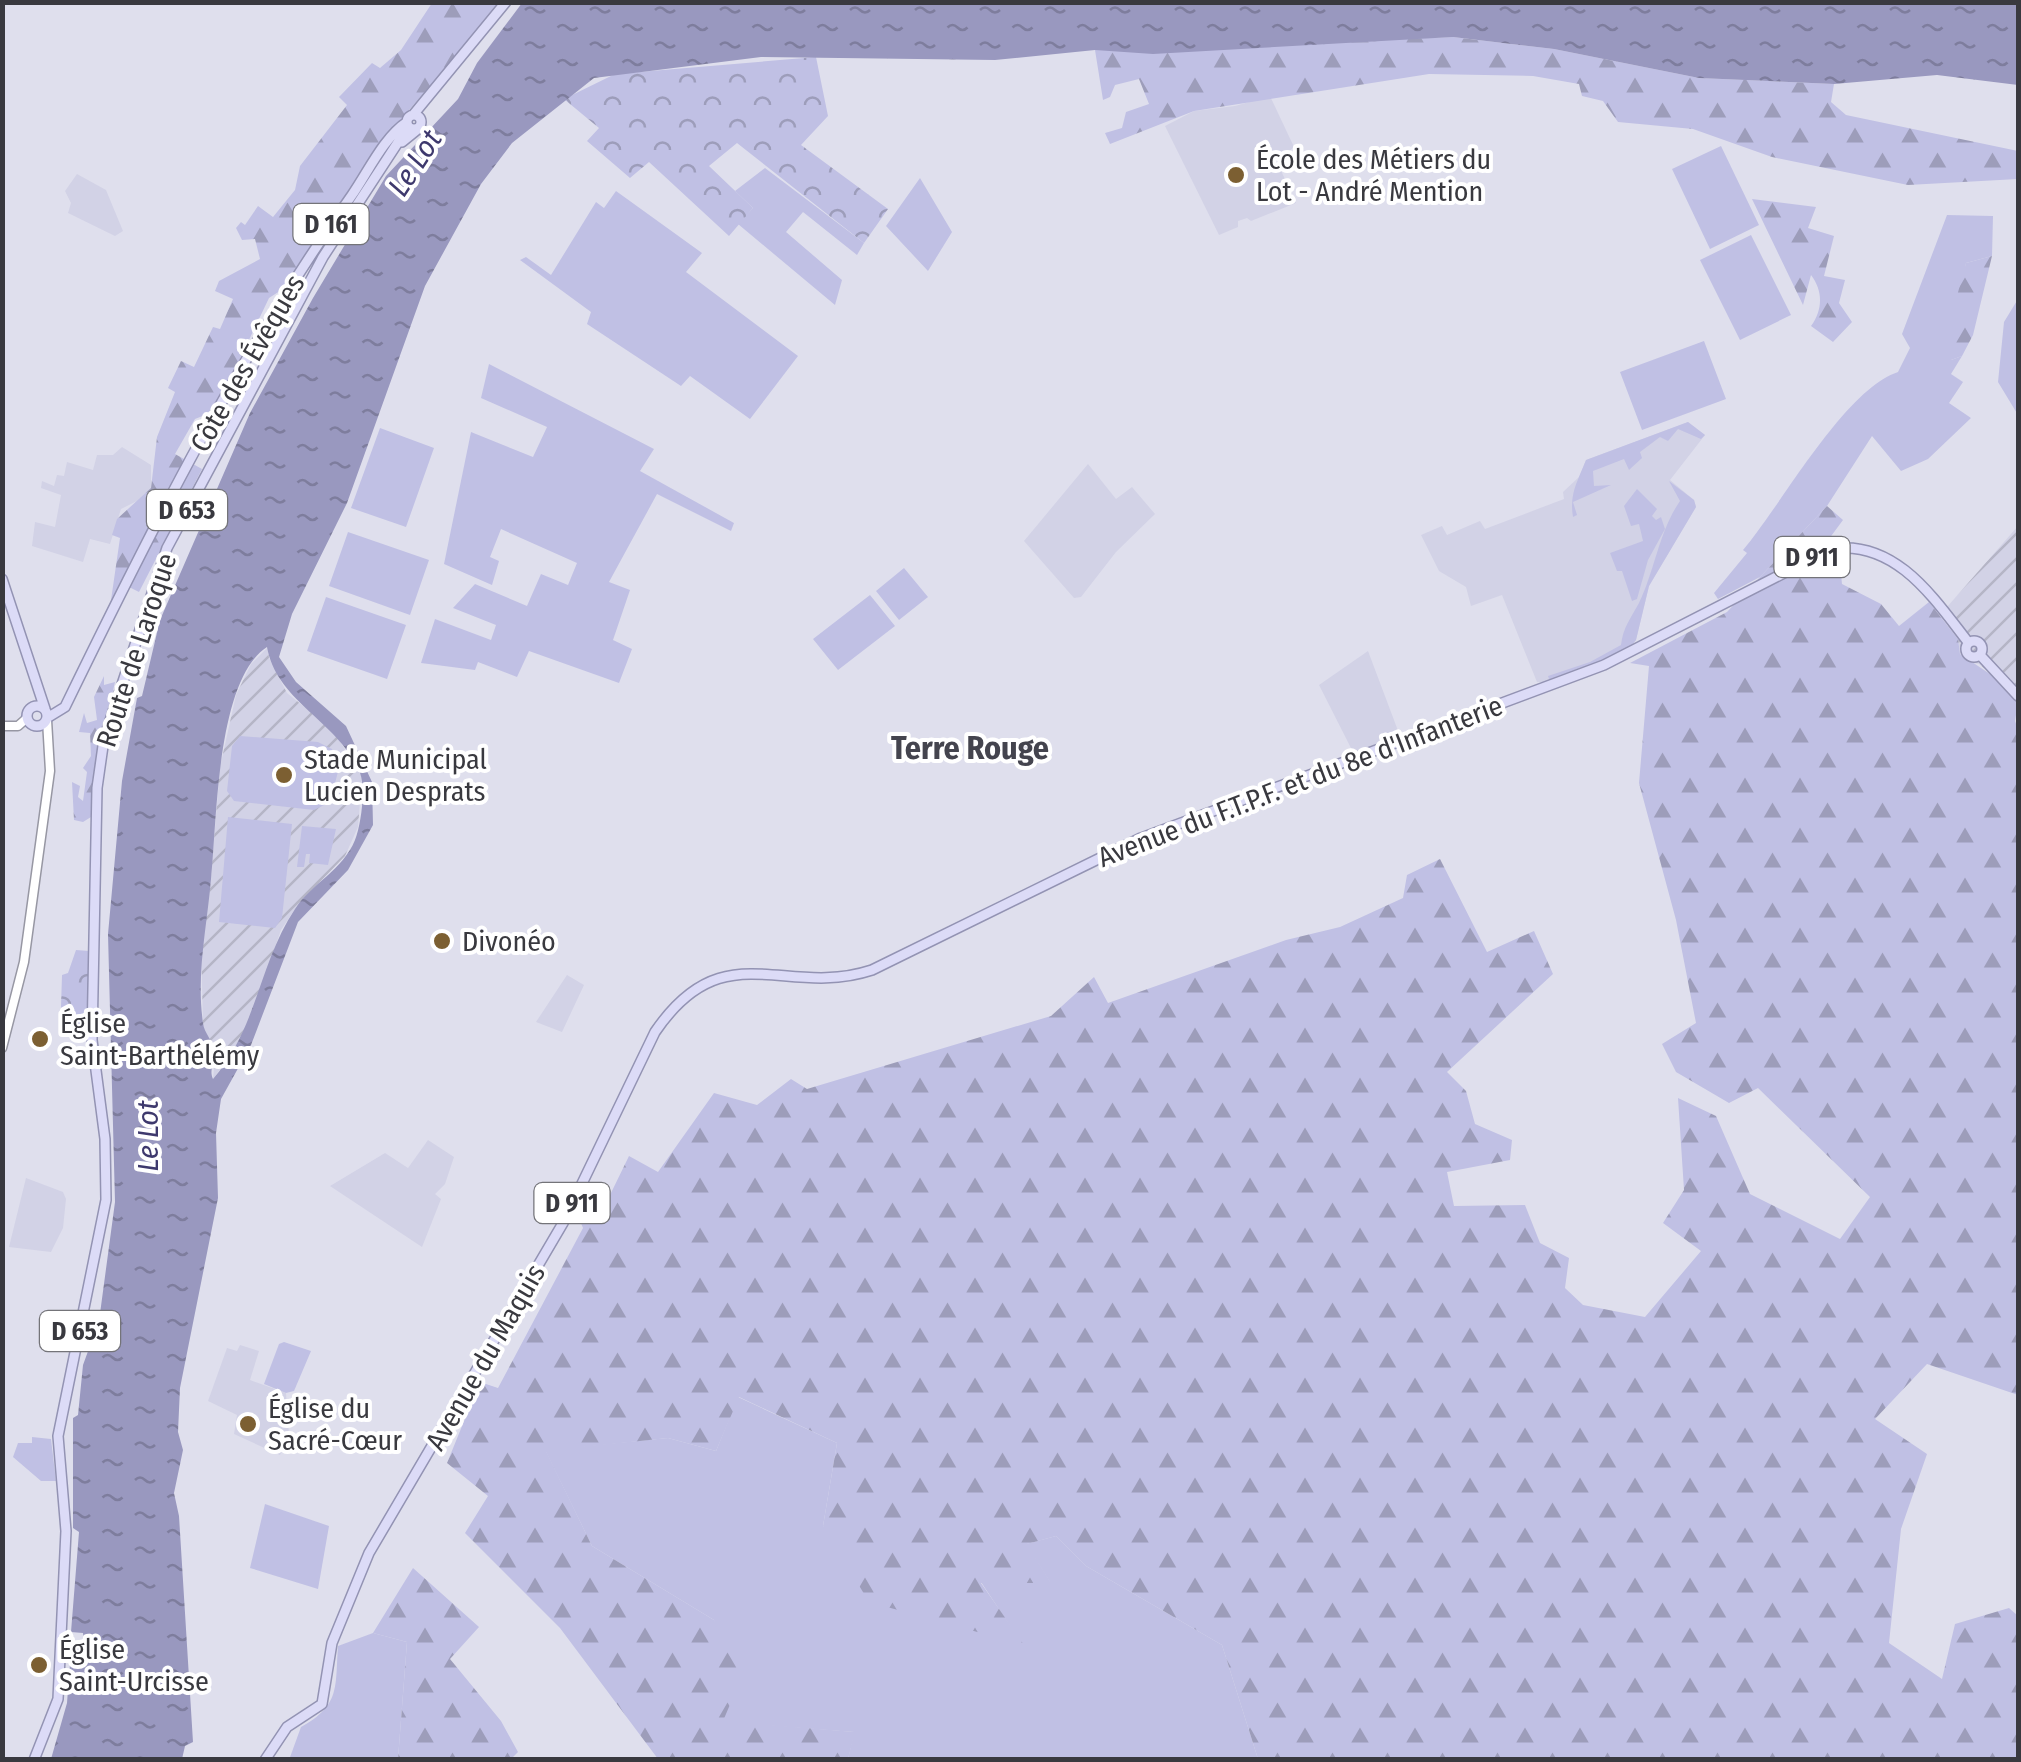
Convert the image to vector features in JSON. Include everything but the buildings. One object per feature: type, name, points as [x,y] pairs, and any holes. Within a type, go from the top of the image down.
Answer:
[{"type":"main road","name":"D 653","points":[[413,122],[506,2]]},
{"type":"main road","name":"Route de Laroque","points":[[34,1760],[56,1708],[66,1538],[58,1444],[102,1238],[107,1185],[92,1040],[95,883],[104,739],[150,588],[207,469],[323,257],[413,122]]},
{"type":"main road","name":"Côte des Évêques","points":[[46,716],[65,707],[198,444],[282,303],[333,222],[413,122]]},
{"type":"main road","name":"Avenue du F.T.P.F. et du 8e d'Infanterie","points":[[848,977],[872,970],[1170,826],[1604,666],[1797,563],[1840,548],[1869,550],[1894,561],[1968,642],[1979,642],[1980,655],[2018,696]]},
{"type":"main road","points":[[2,579],[46,716],[50,772],[24,954],[2,1048]]},
{"type":"main road","points":[[2,726],[18,726],[28,718],[35,686]]},
{"type":"main road","points":[[33,708],[46,716]]},
{"type":"main road","points":[[28,718],[35,726],[46,716]]},
{"type":"main road","name":"Avenue du Maquis","points":[[265,1760],[287,1727],[311,1715],[324,1697],[335,1632],[369,1553],[562,1222],[668,1013],[698,988],[736,973],[848,977]]},
{"type":"shaded area","name":"École des Métiers du Lot - André Mention","points":[[1270,96],[1294,147],[1277,162],[1296,203],[1251,221],[1238,221],[1238,227],[1219,235],[1165,126],[1194,111],[1235,106]]},
{"type":"shaded area","points":[[77,174],[106,190],[123,231],[115,236],[68,213],[71,203],[65,191]]},
{"type":"shaded area","points":[[1688,422],[1705,435],[1670,480],[1694,500],[1696,507],[1649,586],[1636,640],[1628,650],[1550,682],[1537,682],[1502,595],[1471,606],[1466,587],[1439,571],[1421,535],[1442,526],[1447,535],[1480,521],[1485,529],[1564,499],[1563,492],[1579,477],[1586,460]]},
{"type":"shaded area","points":[[122,447],[151,465],[151,488],[143,498],[121,509],[110,544],[90,539],[83,562],[32,546],[35,522],[55,527],[61,495],[41,488],[42,481],[54,486],[57,475],[64,476],[67,462],[93,470],[97,455],[113,455]]},
{"type":"shaded area","points":[[1088,464],[1116,499],[1132,487],[1155,514],[1116,552],[1081,597],[1074,598],[1024,541]]},
{"type":"shaded area","points":[[2018,526],[2018,703],[1999,680],[1979,664],[1967,662],[1960,654],[1958,639],[1940,615]]},
{"type":"shaded area","points":[[268,647],[269,658],[287,693],[333,730],[362,777],[358,827],[345,856],[297,906],[281,930],[244,1037],[213,1079],[215,1057],[203,1027],[201,942],[210,888],[220,767],[236,695],[251,664]]},
{"type":"shaded area","points":[[1368,651],[1400,736],[1353,752],[1319,685]]},
{"type":"shaded area","points":[[567,975],[584,985],[562,1032],[536,1022]]},
{"type":"shaded area","points":[[428,1140],[454,1157],[445,1184],[435,1194],[441,1199],[422,1247],[330,1186],[385,1153],[408,1168]]},
{"type":"shaded area","points":[[26,1178],[63,1192],[66,1199],[63,1228],[51,1252],[9,1247]]},
{"type":"shaded area","points":[[240,1345],[259,1351],[250,1380],[286,1393],[289,1435],[280,1455],[234,1434],[237,1415],[208,1401],[227,1348],[237,1351]]},
{"type":"green space","points":[[432,3],[502,3],[383,140],[286,287],[269,298],[215,411],[195,419],[175,454],[202,469],[139,592],[123,584],[110,607],[120,538],[112,535],[117,519],[151,488],[157,437],[175,392],[168,388],[181,361],[194,367],[213,327],[220,329],[233,299],[215,291],[219,281],[260,259],[255,239],[242,240],[236,228],[241,222],[245,225],[258,206],[273,217],[295,190],[300,166],[347,105],[339,97],[372,63],[380,68],[401,50]]},
{"type":"green space","points":[[1453,37],[1554,49],[1699,78],[1834,84],[1831,102],[1846,115],[2018,151],[2018,179],[1908,185],[1772,157],[1693,129],[1618,122],[1603,101],[1582,96],[1579,84],[1533,76],[1429,74],[1194,111],[1110,144],[1105,133],[1122,128],[1126,112],[1149,104],[1139,79],[1115,85],[1110,97],[1103,100],[1095,50]]},
{"type":"green space","points":[[816,57],[828,116],[801,145],[888,209],[864,243],[737,143],[709,166],[753,208],[729,236],[649,162],[630,178],[587,141],[599,128],[564,99],[615,74]]},
{"type":"green space","points":[[1721,146],[1759,225],[1710,249],[1672,169]]},
{"type":"green space","points":[[765,168],[864,243],[857,255],[803,212],[786,232],[842,280],[835,305],[738,224],[753,208],[735,191]]},
{"type":"green space","points":[[920,178],[952,232],[928,271],[886,226]]},
{"type":"green space","points":[[616,191],[702,253],[686,272],[798,356],[750,419],[690,376],[681,386],[587,324],[591,312],[520,260],[526,257],[551,275],[596,202],[604,208]]},
{"type":"green space","points":[[1752,199],[1816,207],[1808,228],[1834,236],[1824,276],[1845,280],[1839,303],[1852,322],[1833,342],[1811,326],[1819,307],[1815,281],[1811,275],[1803,305]]},
{"type":"green space","points":[[1947,215],[1993,216],[1992,256],[1966,263],[1951,360],[1962,356],[1951,374],[1963,382],[1949,403],[1971,418],[1928,459],[1901,471],[1872,436],[1827,506],[1760,577],[1718,599],[1714,593],[1747,553],[1743,550],[1815,450],[1856,401],[1898,372],[1910,348],[1902,334]]},
{"type":"green space","points":[[1751,235],[1791,315],[1740,340],[1700,260]]},
{"type":"green space","points":[[1992,256],[1973,335],[1962,356],[1951,360],[1942,351],[1966,263]]},
{"type":"green space","points":[[2018,299],[2018,415],[1998,382],[2004,322]]},
{"type":"green space","points":[[1704,341],[1726,399],[1642,430],[1620,372]]},
{"type":"green space","points":[[489,364],[654,449],[640,471],[734,523],[731,531],[657,494],[609,582],[630,590],[613,640],[632,649],[619,683],[529,651],[517,677],[478,662],[475,670],[421,663],[435,619],[491,640],[496,625],[453,608],[475,584],[527,606],[541,574],[568,585],[577,563],[501,529],[490,557],[499,561],[492,585],[444,564],[471,432],[533,457],[547,427],[481,398]]},
{"type":"green space","points":[[1688,422],[1705,435],[1701,439],[1678,429],[1668,441],[1660,437],[1640,452],[1642,458],[1629,470],[1624,459],[1593,471],[1594,486],[1611,485],[1573,502],[1577,515],[1573,517],[1572,509],[1573,494],[1586,460]]},
{"type":"green space","points":[[380,428],[434,448],[406,527],[351,508]]},
{"type":"green space","points":[[1669,481],[1694,500],[1696,507],[1649,586],[1636,640],[1628,650],[1550,682],[1548,676],[1590,662],[1621,645],[1680,501]]},
{"type":"green space","points":[[1637,489],[1657,509],[1652,516],[1656,520],[1661,517],[1665,529],[1648,560],[1637,599],[1632,601],[1622,571],[1617,571],[1610,553],[1643,541],[1639,524],[1631,526],[1624,506]]},
{"type":"green space","points":[[1827,506],[1843,520],[1826,543],[1839,555],[1842,584],[1881,604],[1899,626],[1929,602],[1958,639],[1960,654],[1999,680],[2018,703],[2018,1395],[1927,1364],[1875,1419],[1927,1454],[1901,1529],[1889,1643],[1942,1679],[1955,1624],[2009,1608],[2018,1616],[2018,1759],[1258,1759],[1222,1645],[1086,1566],[1056,1536],[1027,1544],[1051,1583],[981,1583],[1024,1645],[869,1602],[823,1526],[837,1443],[739,1397],[716,1451],[668,1438],[546,1451],[592,1546],[714,1620],[743,1674],[723,1721],[855,1732],[848,1759],[658,1759],[560,1628],[465,1533],[488,1496],[447,1463],[480,1382],[498,1388],[583,1228],[578,1216],[589,1192],[610,1195],[629,1156],[658,1172],[714,1093],[757,1105],[791,1079],[807,1089],[1051,1016],[1094,977],[1108,1003],[1286,940],[1340,927],[1403,898],[1407,875],[1440,859],[1487,952],[1534,931],[1553,974],[1447,1072],[1466,1091],[1475,1124],[1512,1140],[1510,1160],[1447,1172],[1454,1206],[1525,1205],[1540,1243],[1569,1258],[1565,1288],[1583,1305],[1645,1317],[1701,1251],[1663,1223],[1684,1190],[1678,1098],[1716,1116],[1750,1194],[1840,1239],[1870,1197],[1758,1088],[1729,1103],[1676,1072],[1662,1044],[1696,1023],[1676,920],[1639,783],[1649,666],[1630,663],[1727,612]]},
{"type":"green space","points":[[348,532],[429,560],[410,615],[329,586]]},
{"type":"green space","points":[[904,568],[928,597],[899,620],[876,591]]},
{"type":"green space","points":[[870,595],[895,626],[838,670],[813,639]]},
{"type":"green space","points":[[326,597],[406,625],[387,679],[307,651]]},
{"type":"green space","points":[[104,676],[104,685],[115,682],[92,782],[91,817],[83,822],[74,820],[72,782],[80,786],[78,797],[83,801],[87,772],[83,768],[91,756],[90,733],[79,732],[84,713],[87,723],[97,720],[94,697]]},
{"type":"green space","name":"Stade Municipal Lucien Desprats","points":[[240,736],[318,742],[332,749],[339,768],[330,802],[314,810],[234,801],[227,791],[232,746]]},
{"type":"green space","points":[[228,817],[292,824],[282,918],[275,928],[219,922]]},
{"type":"green space","points":[[302,826],[336,829],[328,865],[309,863],[310,854],[306,854],[304,867],[297,867]]},
{"type":"green space","points":[[76,950],[89,951],[88,1027],[71,1025],[61,1007],[62,975],[68,973]]},
{"type":"green space","points":[[284,1342],[311,1351],[294,1391],[286,1393],[264,1384],[279,1344]]},
{"type":"green space","points":[[738,1397],[837,1443],[823,1526],[1022,1644],[981,1582],[1050,1582],[1026,1544],[1056,1536],[1086,1566],[1222,1645],[1258,1759],[848,1759],[854,1732],[723,1722],[714,1620],[592,1546],[545,1450],[668,1438],[716,1451]]},
{"type":"green space","points":[[32,1437],[51,1439],[56,1481],[41,1481],[13,1457],[18,1443],[32,1443]]},
{"type":"green space","points":[[265,1504],[329,1526],[318,1589],[250,1568]]},
{"type":"green space","points":[[413,1568],[479,1627],[450,1659],[501,1721],[518,1752],[511,1759],[398,1759],[407,1642],[373,1633]]},
{"type":"green space","points":[[373,1633],[407,1642],[398,1759],[289,1760],[301,1727],[323,1711],[333,1694],[338,1646]]},
{"type":"water","name":"Le Lot","points":[[522,3],[2018,3],[2018,85],[1937,75],[1834,84],[1699,78],[1554,49],[1453,37],[1153,54],[1095,50],[995,60],[761,57],[594,78],[512,143],[481,184],[425,286],[347,503],[292,614],[279,657],[296,682],[346,726],[372,782],[373,825],[348,870],[298,922],[251,1045],[221,1099],[216,1133],[218,1198],[180,1388],[178,1432],[183,1450],[174,1493],[179,1516],[193,1742],[185,1746],[182,1759],[51,1759],[67,1703],[71,1651],[85,1649],[83,1633],[71,1632],[79,1532],[73,1528],[73,1418],[78,1415],[83,1365],[99,1321],[115,1202],[108,934],[122,781],[137,698],[142,696],[160,620],[250,413],[386,176],[458,99],[477,63]],"holes":[[[267,647],[273,666],[295,698],[350,755],[362,780],[361,816],[350,851],[302,900],[283,930],[240,1038],[213,1079],[215,1051],[204,1027],[201,987],[222,754],[228,720],[250,664]]]},
{"type":"place","name":"École des Métiers du Lot - André Mention","points":[[1236,175]]},
{"type":"place","name":"Stade Municipal Lucien Desprats","points":[[284,775]]},
{"type":"place","name":"Divonéo","points":[[442,941]]},
{"type":"place","name":"Église Saint-Barthélémy","points":[[40,1039]]},
{"type":"place","name":"Église du Sacré-Cœur","points":[[248,1424]]},
{"type":"place","name":"Église Saint-Urcisse","points":[[39,1665]]},
{"type":"district","name":"Terre Rouge","points":[[970,748]]}]
